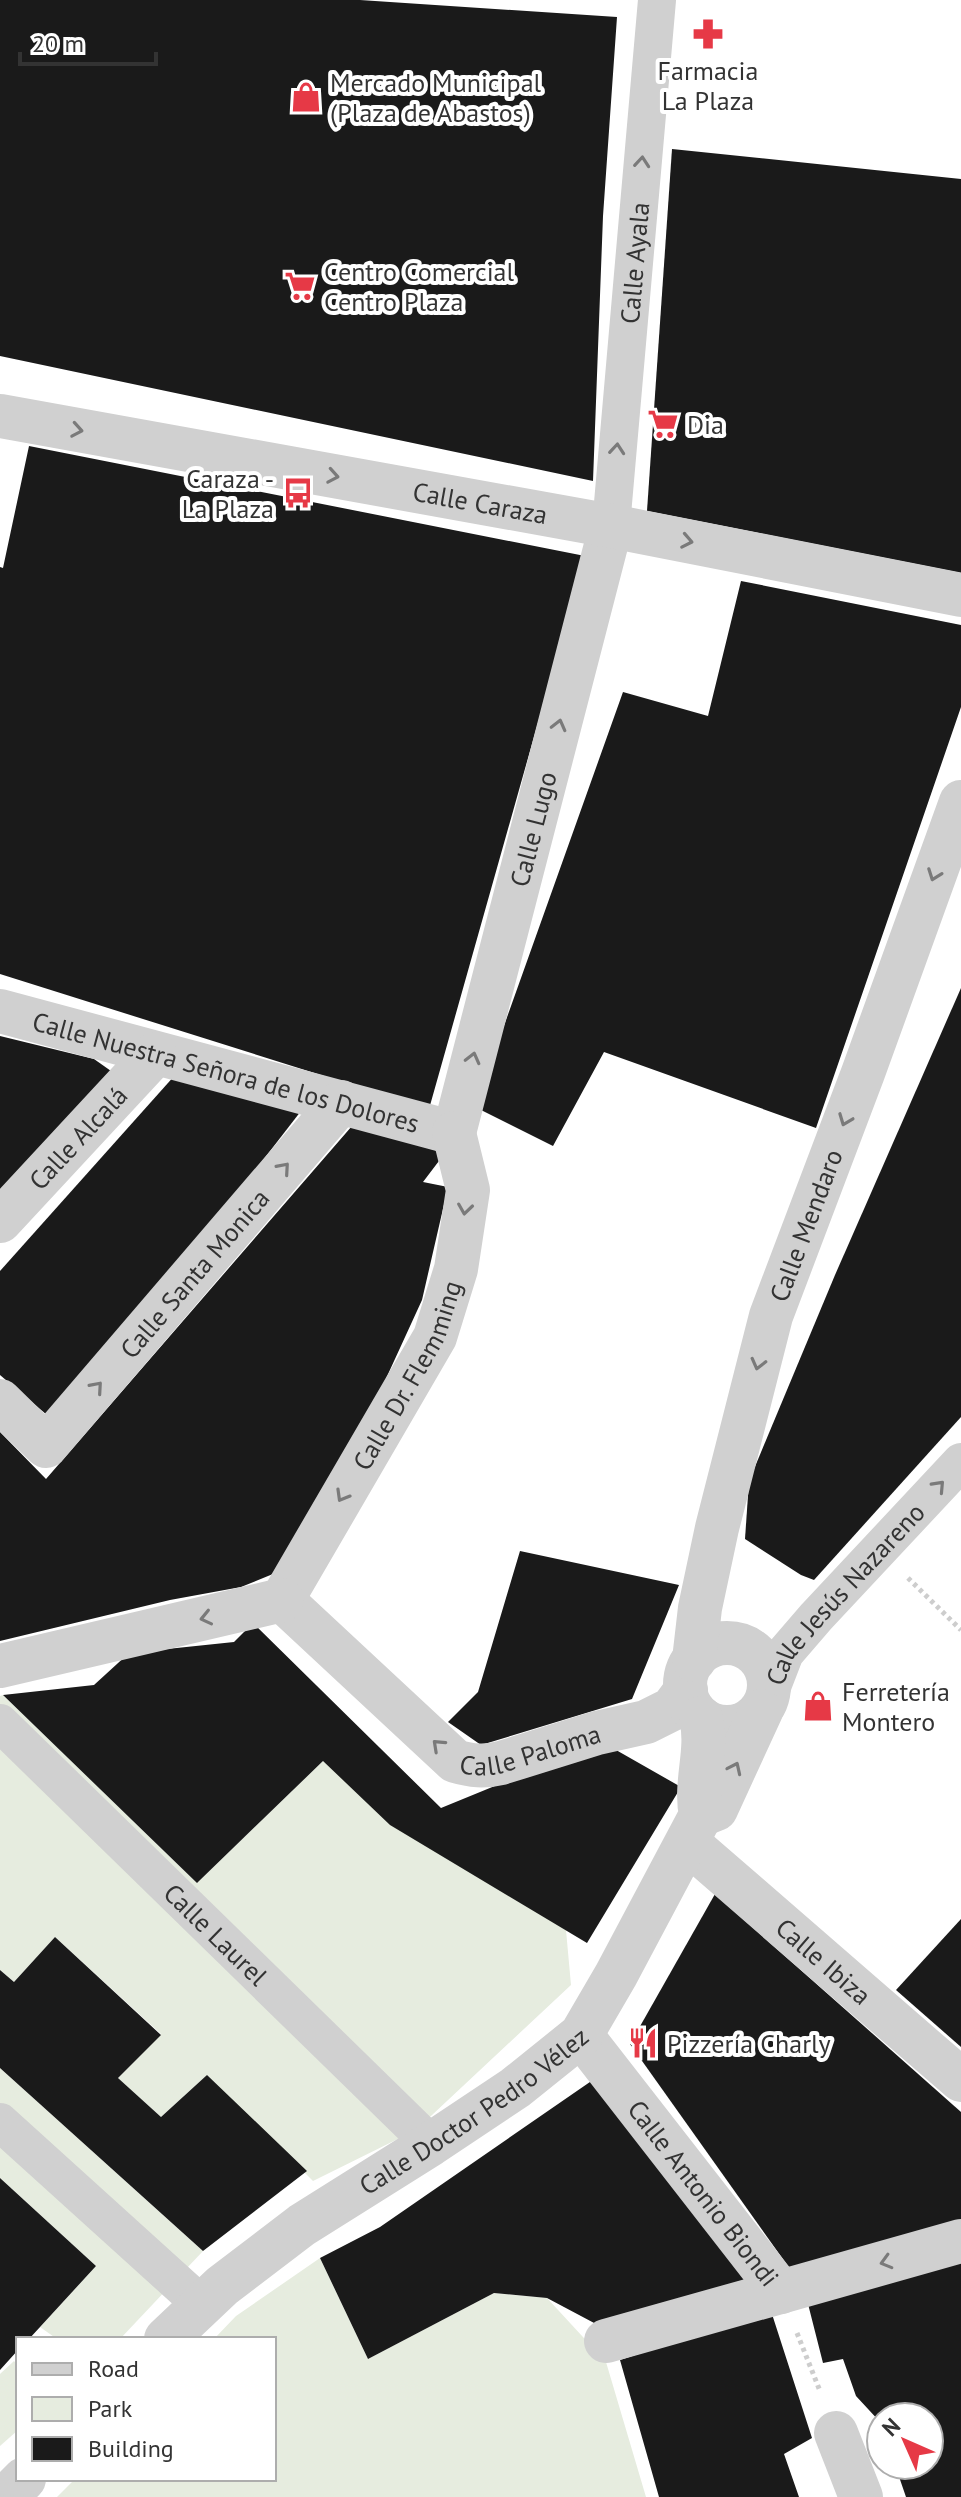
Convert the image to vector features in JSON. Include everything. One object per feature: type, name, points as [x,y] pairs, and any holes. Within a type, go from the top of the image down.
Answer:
[{"type":"street","name":"Calle Ayala","points":[[611,526],[657,0]]},
{"type":"street","name":"Calle Caraza","points":[[0,416],[611,526],[961,595]]},
{"type":"street","name":"Calle Lugo","points":[[454,1133],[611,526]]},
{"type":"street","name":"Calle Mendaro","points":[[694,1689],[700,1608],[771,1316],[961,802]]},
{"type":"street","name":"Calle Nuestra Señora de los Dolores","points":[[0,1011],[454,1133]]},
{"type":"street","name":"Calle Alcalá","points":[[0,1221],[155,1054]]},
{"type":"street","name":"Calle Santa Monica","points":[[0,1401],[46,1446],[341,1102]]},
{"type":"street","name":"Calle Dr. Flemming","points":[[282,1600],[435,1337],[456,1269],[468,1190],[454,1133]]},
{"type":"street","name":"Calle Jesús Nazareno","points":[[764,1704],[785,1653],[961,1462]]},
{"type":"street","name":"Calle Paloma","points":[[282,1600],[455,1761],[470,1766],[485,1767],[501,1763],[597,1733],[646,1722],[672,1709],[694,1689]]},
{"type":"street","points":[[0,1666],[282,1600]]},
{"type":"street","points":[[694,1689],[713,1725],[739,1726],[751,1720],[764,1704],[769,1682],[758,1656],[747,1648],[733,1643],[718,1644],[705,1650],[694,1689],[705,1733],[694,1829]]},
{"type":"street","name":"Calle Doctor Pedro Vélez","points":[[168,2337],[222,2286],[302,2225],[515,2088],[581,2035],[694,1829],[716,1809],[764,1704]]},
{"type":"street","name":"Calle Laurel","points":[[0,1723],[431,2144]]},
{"type":"street","name":"Calle Ibiza","points":[[694,1829],[961,2080]]},
{"type":"street","name":"Calle Antonio Biondi","points":[[581,2035],[781,2292]]},
{"type":"street","points":[[0,2122],[202,2305]]},
{"type":"street","points":[[606,2341],[961,2241]]},
{"type":"street","points":[[836,2433],[861,2497]]},
{"type":"street","points":[[6,2497],[22,2481]]},
{"type":"path","points":[[879,1549],[961,1630]]},
{"type":"path","name":"Calle Antonio Biondi","points":[[781,2292],[836,2433]]},
{"type":"green space","points":[[3,1695],[197,1883],[323,1761],[566,1930],[571,1985],[416,2130],[313,2181],[207,2075],[161,2117],[118,2078],[161,2034],[55,1937],[14,1982],[0,1970],[0,1696]]},
{"type":"green space","points":[[0,2068],[203,2251],[122,2337],[54,2337],[40,2327],[96,2266],[0,2178]]},
{"type":"green space","points":[[320,2258],[368,2359],[494,2293],[547,2298],[606,2362],[646,2497],[57,2497],[73,2481],[276,2481],[276,2337],[216,2337],[236,2316]]},
{"type":"green space","points":[[14,2361],[16,2364],[16,2432],[0,2446],[0,2374]]},
{"type":"building","points":[[0,0],[360,0],[617,17],[603,216],[593,481],[0,356]]},
{"type":"building","points":[[672,149],[961,179],[961,573],[647,511]]},
{"type":"building","points":[[29,446],[585,556],[429,1109],[0,974],[0,567],[3,568]]},
{"type":"building","points":[[741,581],[961,625],[961,707],[816,1128],[604,1052],[553,1146],[475,1107],[623,692],[708,716]]},
{"type":"building","points":[[961,988],[961,1417],[814,1580],[745,1539],[749,1481]]},
{"type":"building","points":[[0,1036],[94,1059],[111,1071],[0,1190]]},
{"type":"building","points":[[176,1074],[301,1111],[240,1190],[47,1415],[0,1375],[0,1271]]},
{"type":"building","points":[[352,1126],[445,1153],[423,1182],[448,1187],[422,1300],[378,1396],[290,1567],[241,1587],[170,1600],[0,1641],[0,1432],[46,1479]]},
{"type":"building","points":[[520,1551],[679,1585],[632,1699],[481,1745],[448,1722],[478,1692]]},
{"type":"building","points":[[253,1623],[441,1808],[602,1742],[681,1787],[587,1943],[390,1825],[323,1761],[197,1883],[3,1695],[94,1685],[129,1653],[234,1642]]},
{"type":"building","points":[[715,1894],[961,2112],[961,2220],[790,2269],[630,2044]]},
{"type":"building","points":[[961,1919],[961,2047],[896,1990]]},
{"type":"building","points":[[55,1937],[161,2035],[118,2078],[161,2117],[207,2075],[307,2171],[203,2251],[0,2068],[0,1970],[14,1982]]},
{"type":"building","points":[[603,2073],[748,2285],[596,2324],[547,2298],[494,2293],[368,2359],[320,2258],[380,2227]]},
{"type":"building","points":[[0,2178],[96,2266],[31,2337],[16,2337],[16,2352],[0,2370]]},
{"type":"building","points":[[961,2254],[961,2497],[906,2497],[900,2481],[945,2481],[945,2401],[865,2401],[865,2406],[856,2396],[843,2359],[823,2363],[807,2300]]},
{"type":"building","points":[[771,2311],[812,2438],[784,2454],[799,2497],[659,2497],[620,2360]]},
{"type":"place","name":"Farmacia La Plaza","points":[[708,34]]},
{"type":"place","name":"Mercado Municipal (Plaza de Abastos)","points":[[306,97]]},
{"type":"place","name":"Centro Comercial Centro Plaza","points":[[300,286]]},
{"type":"place","name":"Dia","points":[[663,424]]},
{"type":"place","name":"Caraza - La Plaza","points":[[298,493]]},
{"type":"place","name":"Ferretería Montero","points":[[818,1706]]},
{"type":"place","name":"Pizzería Charly","points":[[643,2043]]}]
